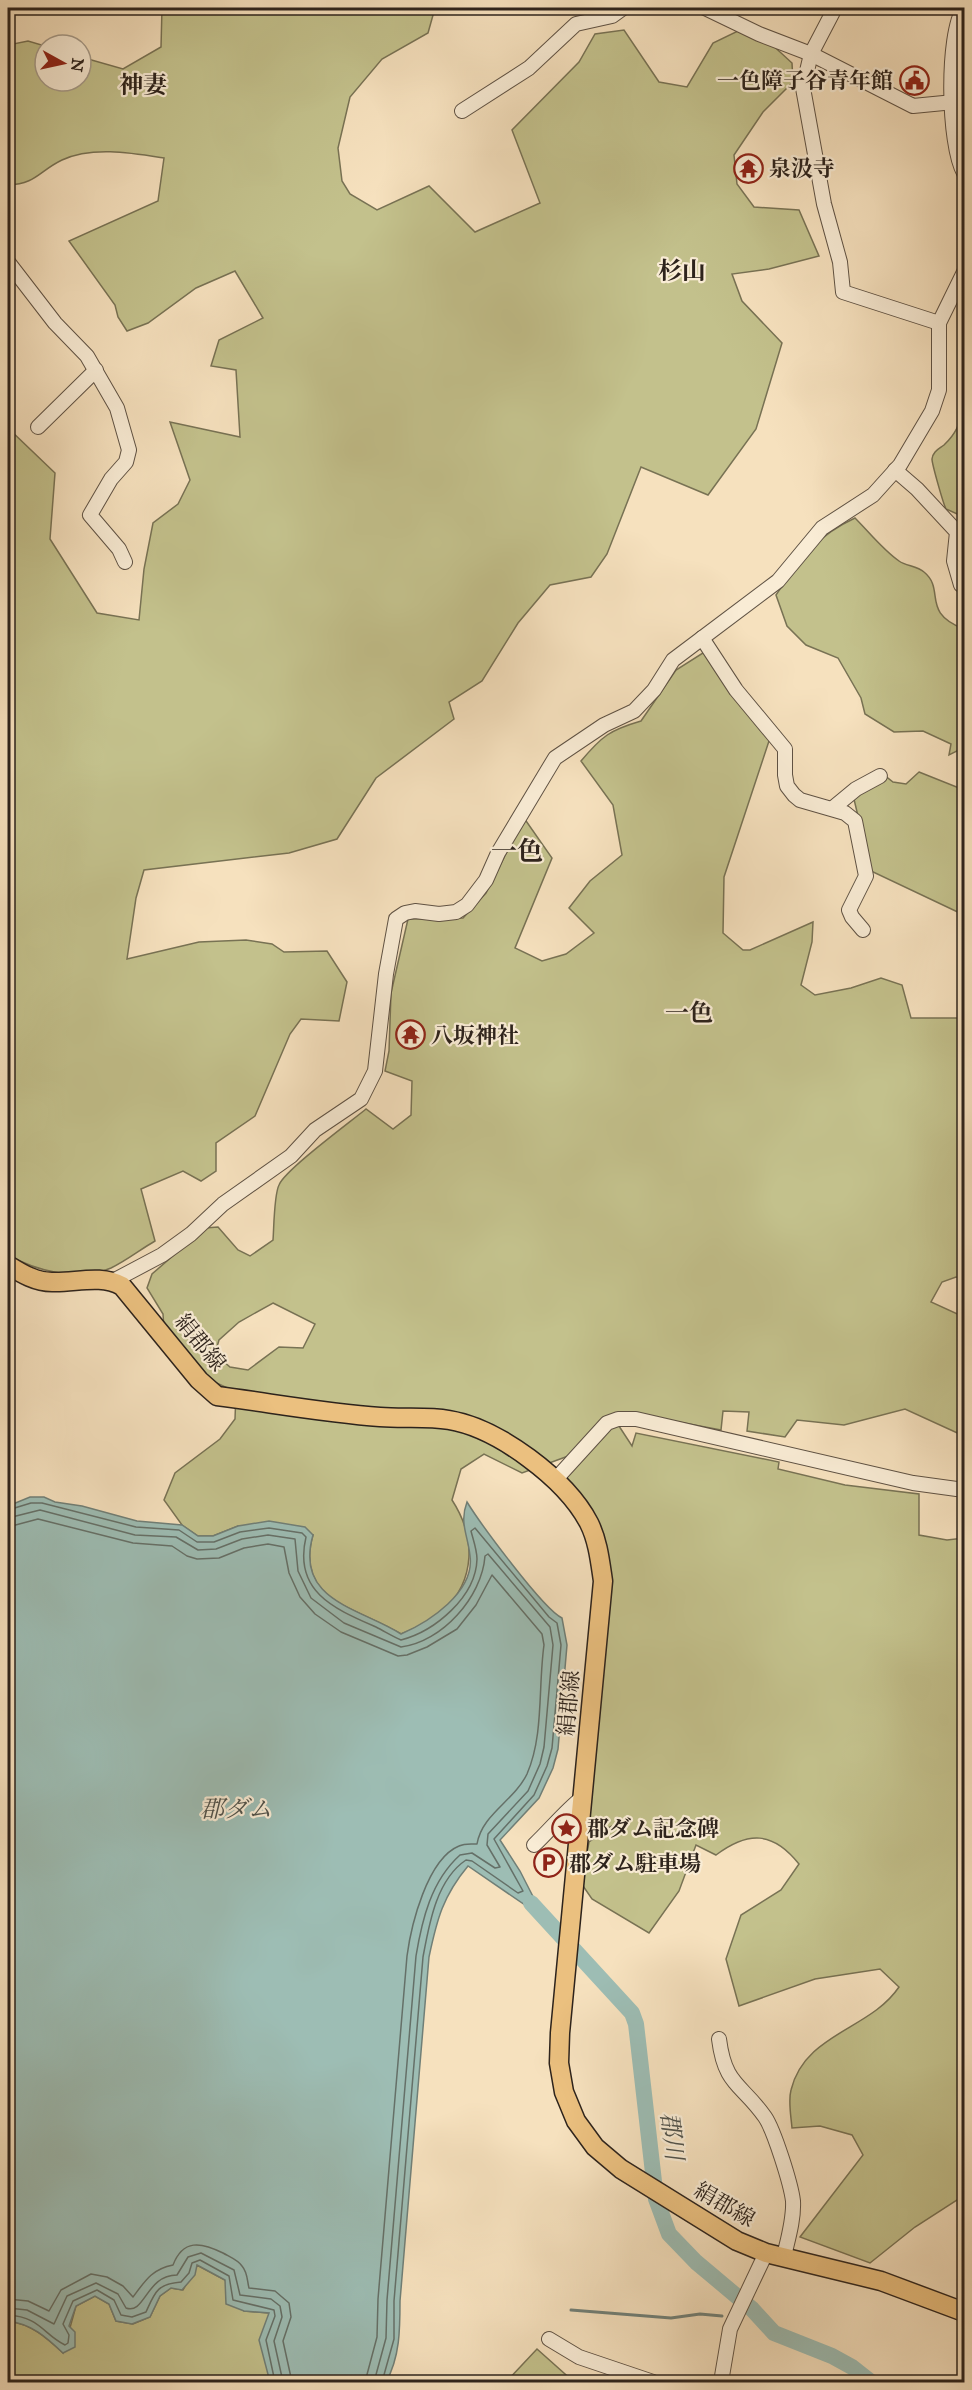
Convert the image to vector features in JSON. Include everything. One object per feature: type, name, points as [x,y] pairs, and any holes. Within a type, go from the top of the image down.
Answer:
[{"type":"main road","points":[[8,1265],[36,1280],[113,1281]]},
{"type":"main road","name":"絹郡線","points":[[113,1281],[123,1286],[136,1299],[199,1380],[217,1396],[381,1417],[450,1420],[476,1428],[503,1443],[556,1479],[589,1524],[599,1551],[603,1581],[560,2033],[559,2063],[564,2092],[576,2121],[595,2147],[648,2185],[737,2241],[775,2254],[881,2282],[964,2312]]},
{"type":"street","points":[[462,111],[529,68],[576,24],[612,16],[623,8]]},
{"type":"street","points":[[705,8],[718,16],[811,54],[913,106],[954,102]]},
{"type":"street","points":[[836,8],[811,54],[803,88],[824,204],[840,262],[843,292],[939,323]]},
{"type":"street","points":[[964,8],[956,23],[953,42],[954,139],[959,164],[964,173]]},
{"type":"street","points":[[8,262],[96,370],[117,408],[129,450],[126,462],[111,479],[90,515],[119,549],[125,562]]},
{"type":"street","points":[[113,1281],[162,1255],[191,1234],[223,1204],[291,1156],[315,1130],[361,1099],[375,1071],[386,974],[396,919],[405,913],[415,911],[439,914],[456,912],[467,905],[486,880],[503,844],[555,758],[604,725],[634,711],[654,690],[673,660],[778,581],[822,528],[873,495],[895,471],[932,411],[939,390],[939,323],[964,272]]},
{"type":"street","points":[[38,427],[96,370]]},
{"type":"street","points":[[895,471],[917,489],[957,532],[954,561],[961,585]]},
{"type":"street","points":[[702,638],[726,677],[784,749],[787,786],[794,795],[808,803],[833,808],[855,822],[866,876],[849,910],[863,930]]},
{"type":"street","points":[[833,808],[856,789],[880,776]]},
{"type":"street","points":[[556,1479],[607,1423],[618,1419],[636,1419],[913,1483],[964,1490]]},
{"type":"street","points":[[534,1845],[564,1812],[583,1797]]},
{"type":"street","points":[[720,2039],[722,2062],[740,2091],[764,2116],[793,2201],[790,2229],[744,2299],[730,2329],[722,2382]]},
{"type":"street","points":[[549,2339],[579,2357],[653,2382]]},
{"type":"shaded area","points":[[162,8],[435,8],[428,33],[382,59],[350,97],[338,148],[342,181],[350,194],[377,210],[429,186],[475,232],[540,203],[512,130],[579,62],[595,34],[624,30],[659,82],[687,87],[713,43],[744,28],[767,40],[792,63],[793,82],[763,112],[734,155],[737,184],[754,207],[799,210],[819,256],[769,269],[732,274],[742,301],[782,343],[756,429],[708,495],[641,467],[607,554],[591,577],[550,585],[518,623],[482,681],[449,702],[454,719],[376,778],[337,839],[289,853],[144,870],[136,898],[127,959],[199,942],[246,940],[272,944],[284,952],[327,951],[347,982],[339,1021],[301,1019],[290,1034],[255,1116],[216,1143],[216,1171],[201,1181],[183,1171],[141,1189],[155,1241],[122,1262],[99,1272],[58,1273],[31,1266],[8,1255],[8,428],[55,473],[50,539],[97,613],[139,620],[144,569],[153,523],[178,504],[190,480],[170,422],[240,437],[236,370],[211,366],[219,340],[263,318],[235,271],[196,288],[148,323],[127,331],[118,317],[115,305],[69,241],[158,201],[164,158],[112,152],[86,153],[62,160],[31,180],[8,185],[8,45],[28,41],[33,42],[33,93],[93,93],[93,60],[123,69],[161,47]]},
{"type":"shaded area","points":[[962,388],[964,389],[964,517],[946,509],[932,459],[935,452],[949,440],[957,428],[961,415],[959,394]]},
{"type":"shaded area","points":[[855,518],[893,557],[924,572],[933,586],[942,615],[964,629],[964,741],[957,751],[949,755],[951,744],[923,731],[894,732],[865,714],[861,698],[838,658],[806,645],[787,626],[776,595],[801,560],[819,541]]},
{"type":"shaded area","points":[[706,651],[770,738],[724,877],[723,933],[743,950],[750,950],[813,922],[812,942],[801,985],[815,995],[851,988],[881,978],[902,985],[911,1018],[964,1018],[964,1278],[956,1277],[942,1282],[931,1302],[964,1317],[964,1436],[905,1409],[844,1425],[797,1420],[785,1437],[747,1431],[749,1412],[723,1411],[721,1430],[652,1417],[619,1417],[571,1455],[522,1473],[484,1454],[461,1469],[452,1500],[460,1514],[468,1543],[469,1558],[462,1586],[454,1599],[439,1615],[401,1634],[334,1600],[322,1589],[313,1575],[310,1557],[313,1535],[238,1526],[213,1536],[198,1536],[182,1525],[164,1500],[175,1473],[220,1439],[235,1419],[236,1392],[208,1379],[164,1329],[163,1314],[147,1288],[152,1274],[205,1228],[218,1227],[238,1250],[250,1256],[273,1240],[277,1190],[284,1178],[305,1158],[366,1109],[393,1129],[411,1115],[412,1081],[385,1071],[389,1051],[391,993],[408,919],[463,918],[486,893],[524,818],[552,858],[515,948],[542,961],[566,954],[594,933],[569,908],[590,881],[622,855],[613,805],[581,761],[607,735],[641,721],[676,670]],"holes":[[[273,1303],[315,1324],[303,1348],[279,1347],[248,1370],[230,1367],[215,1354],[219,1340],[239,1322]]]},
{"type":"shaded area","points":[[919,772],[964,788],[964,915],[871,871],[853,795],[884,775],[893,782],[906,784]]},
{"type":"shaded area","points":[[617,1423],[632,1446],[636,1433],[779,1462],[778,1469],[845,1485],[919,1494],[919,1535],[947,1540],[964,1538],[964,2221],[963,2196],[915,2227],[870,2263],[800,2237],[863,2155],[852,2135],[820,2126],[792,2128],[790,2094],[798,2071],[810,2056],[824,2044],[872,2013],[899,1987],[880,1969],[815,1979],[739,2006],[726,1959],[741,1915],[781,1890],[799,1864],[780,1845],[770,1840],[749,1839],[728,1847],[716,1855],[696,1845],[679,1891],[649,1933],[592,1899],[581,1883],[589,1842],[612,1826],[588,1838],[609,1593],[562,1480],[599,1435]]},
{"type":"shaded area","points":[[197,2265],[225,2280],[244,2311],[269,2313],[270,2382],[8,2382],[8,2321],[38,2332],[63,2353],[76,2306],[95,2296],[109,2304],[116,2321],[133,2324],[150,2317],[160,2296],[171,2288],[183,2290]]},
{"type":"shaded area","points":[[537,2349],[574,2382],[506,2382]]},
{"type":"water","name":"郡ダム","points":[[30,1497],[44,1497],[55,1502],[82,1506],[137,1521],[182,1525],[198,1536],[213,1536],[238,1526],[269,1521],[305,1527],[313,1535],[310,1557],[313,1575],[322,1588],[334,1600],[401,1634],[436,1614],[458,1593],[465,1582],[470,1569],[464,1523],[467,1502],[527,1583],[562,1618],[567,1645],[558,1749],[553,1768],[539,1798],[500,1840],[520,1871],[544,1918],[468,1866],[447,1898],[438,1919],[432,1943],[429,1957],[398,2343],[394,2363],[386,2382],[270,2382],[259,2340],[269,2313],[244,2311],[226,2304],[225,2280],[197,2265],[195,2275],[182,2290],[171,2288],[160,2296],[150,2317],[132,2324],[116,2321],[109,2304],[95,2296],[76,2306],[69,2326],[75,2332],[75,2347],[63,2353],[31,2328],[8,2321],[8,1506]]},
{"type":"waterway","name":"郡川","points":[[531,1903],[632,2013],[636,2024],[656,2199],[669,2234],[696,2262],[752,2309],[774,2333],[832,2356],[852,2367],[871,2382]]},
{"type":"waterway","points":[[571,2310],[671,2318],[700,2314],[722,2316]]},
{"type":"place","name":"一色障子谷青年館","points":[[914,80]]},
{"type":"place","name":"泉汲寺","points":[[748,168]]},
{"type":"place","name":"八坂神社","points":[[410,1035]]},
{"type":"place","name":"郡ダム記念碑","points":[[566,1828]]},
{"type":"place","name":"郡ダム駐車場","points":[[548,1863]]},
{"type":"district","name":"神妻","points":[[143,85]]},
{"type":"district","name":"杉山","points":[[682,271]]},
{"type":"district","name":"一色","points":[[517,851]]},
{"type":"district","name":"一色","points":[[689,1013]]}]
